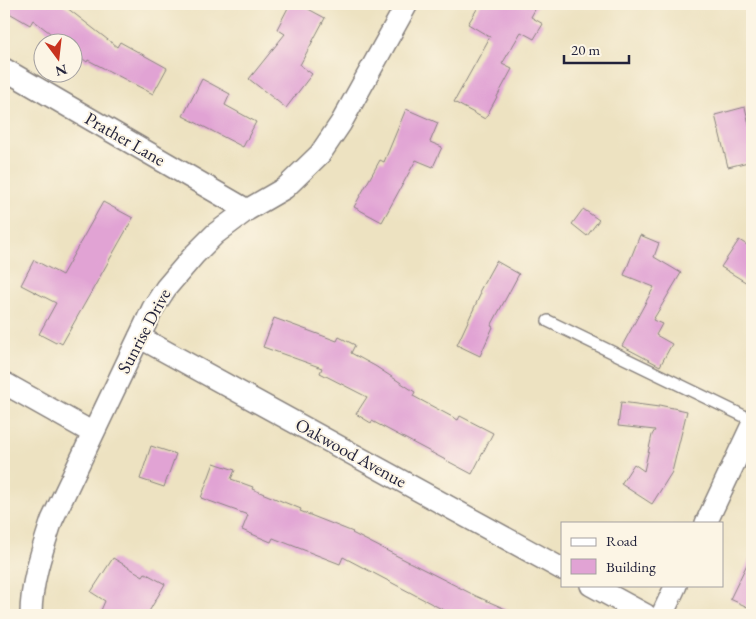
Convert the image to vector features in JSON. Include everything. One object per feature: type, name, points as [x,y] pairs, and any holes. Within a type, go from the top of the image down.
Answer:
[{"type":"street","name":"Sunrise Drive","points":[[31,615],[33,583],[52,520],[153,308],[166,288],[215,234],[247,210],[285,188],[320,154],[341,123],[407,4]]},
{"type":"street","name":"Prather Lane","points":[[4,69],[247,210]]},
{"type":"street","name":"Oakwood Avenue","points":[[139,337],[561,568]]},
{"type":"street","points":[[4,383],[93,432]]},
{"type":"street","points":[[706,522],[752,424]]},
{"type":"street","points":[[593,586],[646,615]]},
{"type":"street","points":[[662,615],[676,586]]},
{"type":"lane","points":[[548,321],[752,420]]},
{"type":"building","points":[[4,4],[62,4],[117,47],[120,42],[167,68],[153,94],[82,58],[82,32],[49,32],[33,20],[30,25],[4,10]]},
{"type":"building","points":[[290,4],[299,4],[325,18],[300,65],[312,74],[286,108],[249,79],[285,34],[277,29]]},
{"type":"building","points":[[480,4],[538,4],[531,17],[543,24],[534,39],[521,32],[502,64],[512,69],[485,119],[454,102],[490,37],[468,24]]},
{"type":"building","points":[[202,79],[230,94],[225,105],[256,122],[243,147],[183,116]]},
{"type":"building","points":[[745,107],[752,137],[752,161],[728,167],[715,115]]},
{"type":"building","points":[[406,109],[438,123],[430,142],[442,147],[433,167],[416,160],[382,222],[354,207],[380,160],[384,162]]},
{"type":"building","points":[[103,202],[133,218],[62,344],[57,341],[56,343],[39,334],[56,303],[21,285],[34,260],[62,275]]},
{"type":"building","points":[[583,209],[599,220],[587,236],[572,224]]},
{"type":"building","points":[[640,235],[659,243],[654,257],[681,273],[653,320],[662,324],[656,335],[672,344],[660,366],[622,346],[654,287],[624,275]]},
{"type":"building","points":[[739,240],[752,248],[752,286],[721,267]]},
{"type":"building","points":[[496,261],[519,274],[491,326],[493,327],[480,356],[457,345],[481,293],[479,292]]},
{"type":"building","points":[[274,318],[337,341],[339,337],[355,345],[351,353],[415,392],[413,396],[458,420],[460,416],[493,433],[472,474],[356,414],[367,397],[320,373],[322,368],[263,347]]},
{"type":"building","points":[[621,402],[659,407],[659,405],[687,411],[672,472],[652,504],[621,484],[634,464],[644,471],[652,435],[655,430],[618,426]]},
{"type":"building","points":[[151,446],[176,454],[164,487],[140,479]]},
{"type":"building","points":[[214,463],[235,470],[231,479],[301,509],[300,511],[353,532],[476,596],[519,615],[453,615],[343,557],[340,564],[273,538],[271,542],[242,530],[248,515],[201,498]]},
{"type":"building","points":[[752,554],[752,609],[730,599]]},
{"type":"building","points":[[113,558],[143,576],[145,573],[165,584],[147,615],[99,615],[105,601],[91,592]]}]
